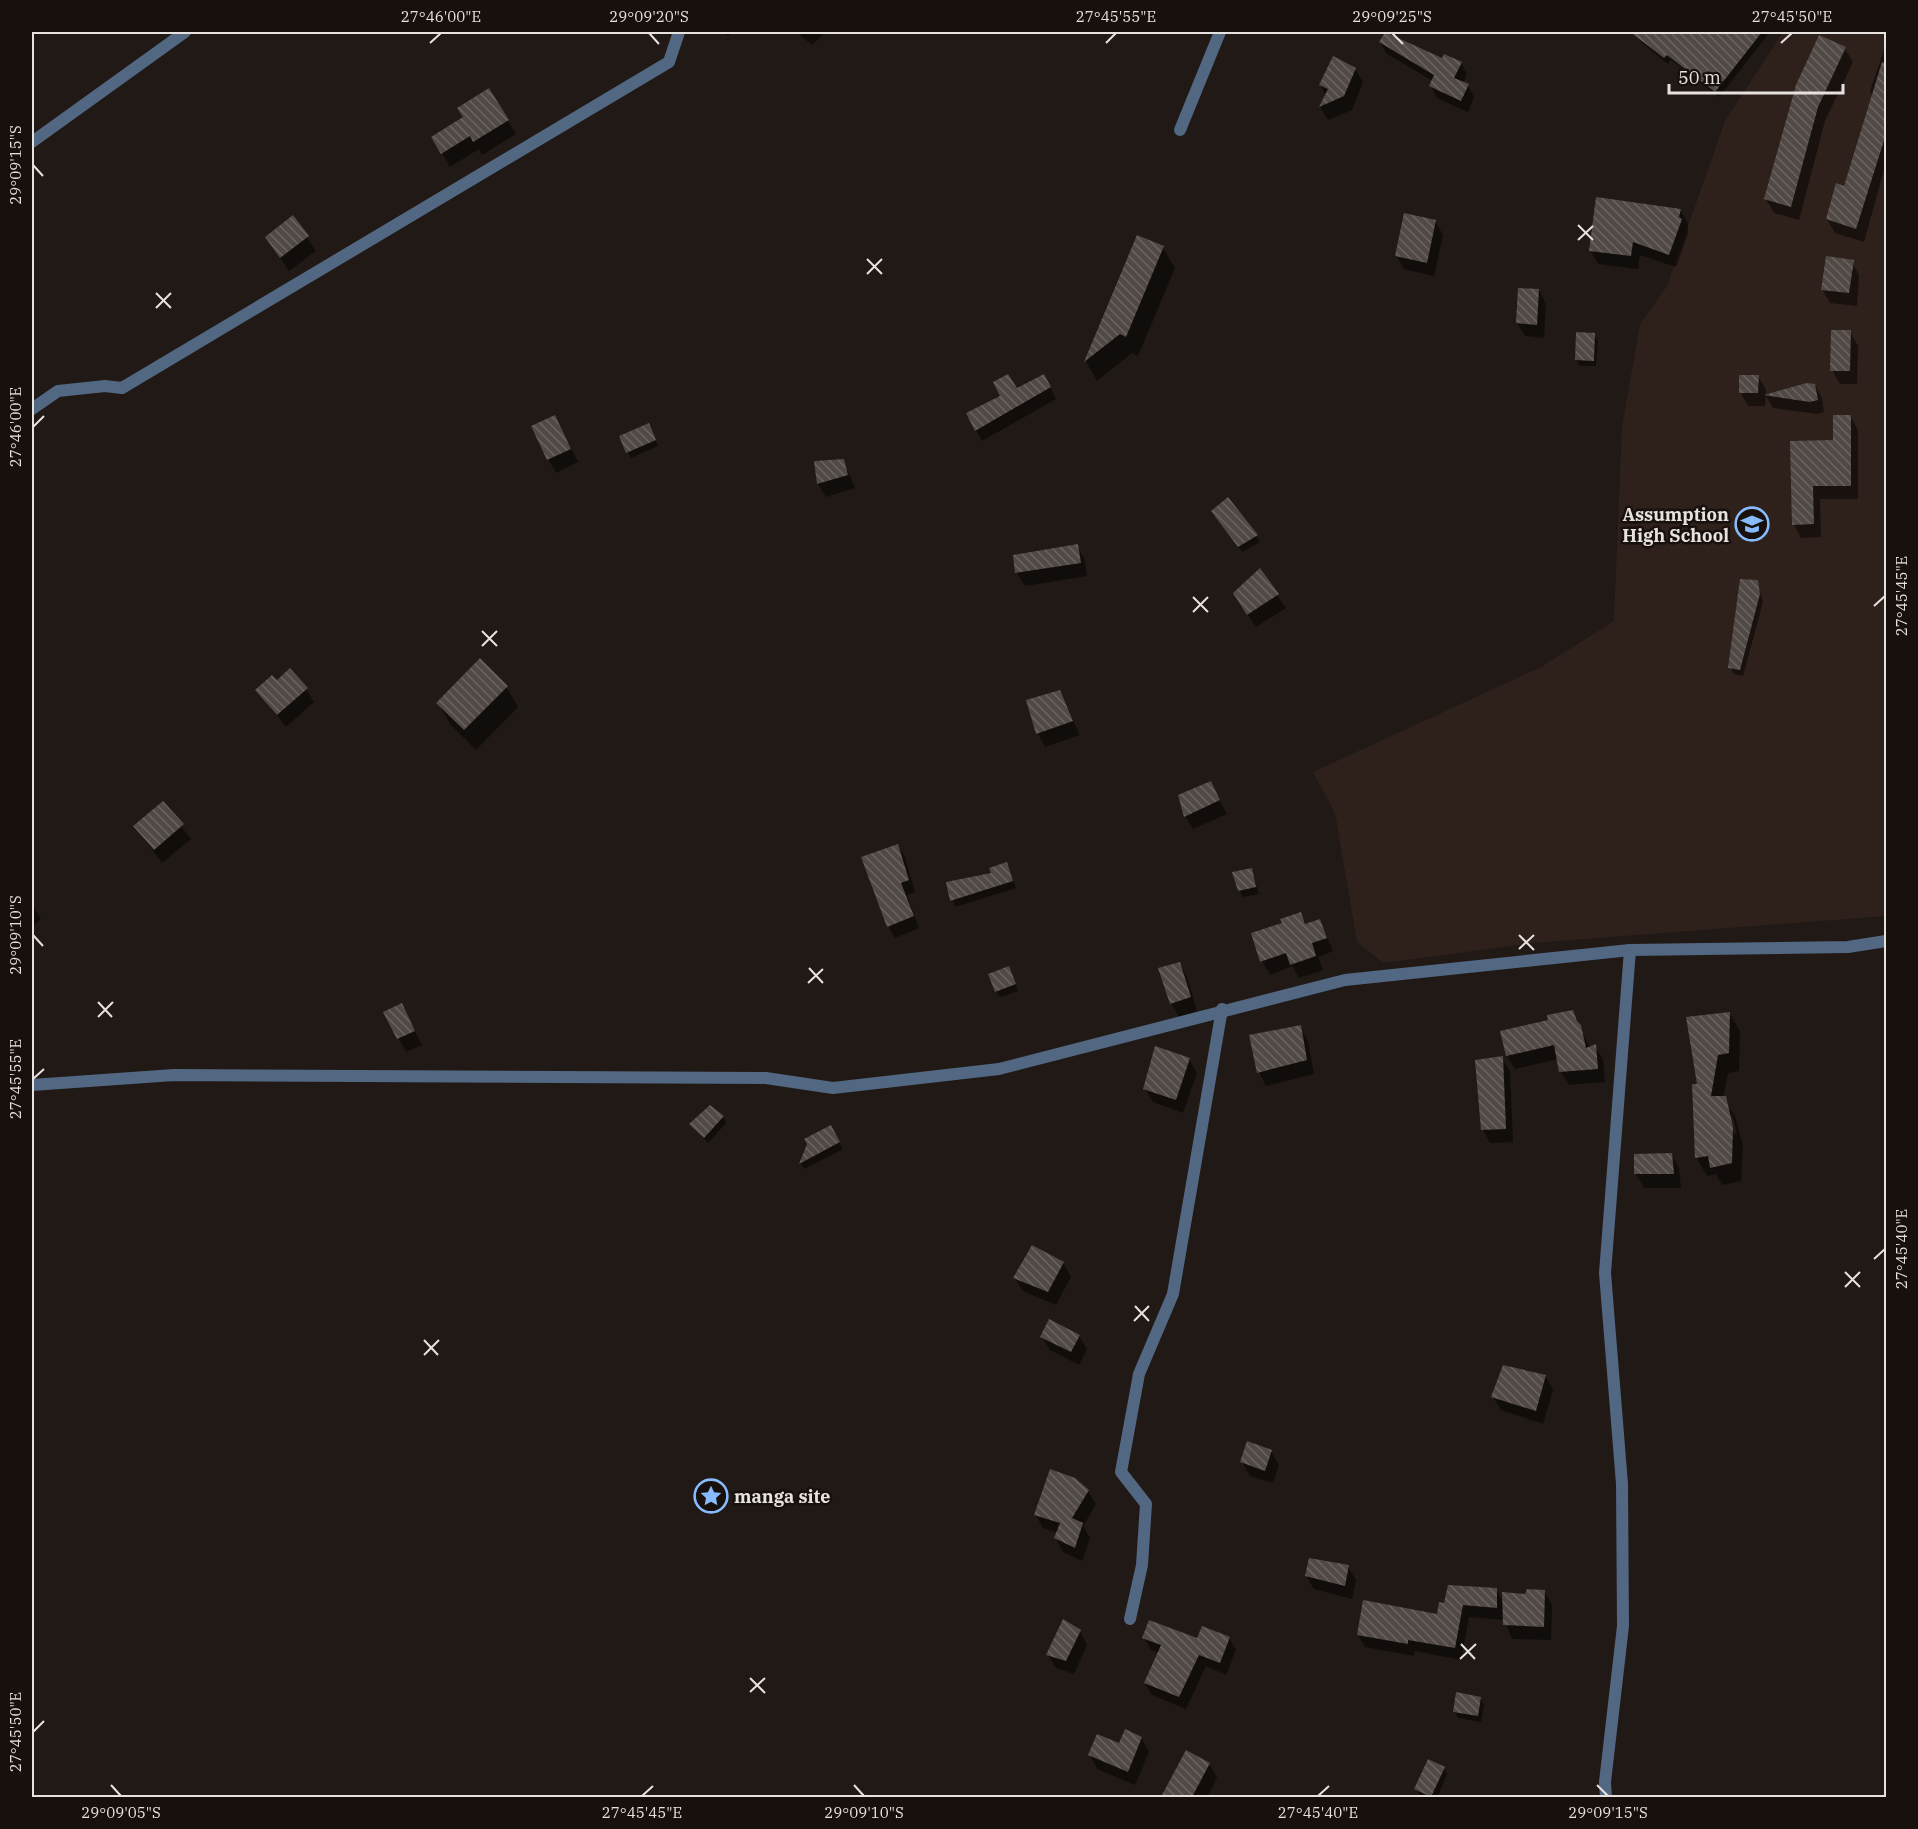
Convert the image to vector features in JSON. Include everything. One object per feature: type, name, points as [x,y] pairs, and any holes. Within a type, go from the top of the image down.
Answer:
[{"type":"street","points":[[32,142],[185,32]]},
{"type":"street","points":[[32,409],[58,391],[105,386],[122,388],[669,62],[679,32]]},
{"type":"street","points":[[1180,130],[1220,32]]},
{"type":"street","points":[[32,1085],[174,1075],[766,1078],[833,1088],[999,1069],[1222,1009],[1345,980],[1630,950],[1848,947],[1887,941]]},
{"type":"street","points":[[1606,1797],[1605,1782],[1623,1626],[1622,1484],[1605,1273],[1630,950]]},
{"type":"street","points":[[1130,1619],[1142,1566],[1146,1503],[1121,1472],[1139,1374],[1173,1294],[1222,1009]]},
{"type":"shaded area","name":"Assumption High School","points":[[1783,32],[1886,32],[1886,916],[1533,943],[1383,963],[1357,942],[1335,813],[1313,772],[1541,667],[1614,621],[1622,427],[1640,324],[1667,286],[1725,121]]},
{"type":"building","points":[[1385,32],[1442,58],[1444,54],[1462,62],[1454,78],[1469,84],[1461,101],[1429,86],[1434,75],[1379,42]]},
{"type":"building","points":[[1630,32],[1762,32],[1715,92],[1667,55],[1664,58]]},
{"type":"building","points":[[1819,35],[1846,47],[1818,107],[1791,207],[1764,199],[1796,85]]},
{"type":"building","points":[[1333,56],[1356,68],[1344,96],[1319,107],[1328,89],[1319,85]]},
{"type":"building","points":[[1882,62],[1887,63],[1887,131],[1856,229],[1826,219],[1836,183],[1844,186]]},
{"type":"building","points":[[489,88],[509,120],[473,142],[470,136],[441,154],[431,137],[463,117],[457,108]]},
{"type":"building","points":[[1596,197],[1681,209],[1679,217],[1682,219],[1669,255],[1633,242],[1631,256],[1589,251]]},
{"type":"building","points":[[1404,213],[1436,220],[1427,263],[1395,256]]},
{"type":"building","points":[[293,215],[309,236],[280,258],[265,237]]},
{"type":"building","points":[[1137,235],[1164,246],[1126,337],[1120,334],[1084,362]]},
{"type":"building","points":[[1826,256],[1854,260],[1849,293],[1821,290]]},
{"type":"building","points":[[1518,288],[1539,289],[1537,325],[1516,323]]},
{"type":"building","points":[[1831,330],[1851,330],[1850,371],[1830,371]]},
{"type":"building","points":[[1576,332],[1595,333],[1594,361],[1575,360]]},
{"type":"building","points":[[1008,374],[1017,388],[1044,374],[1051,387],[975,431],[966,413],[1000,396],[993,382]]},
{"type":"building","points":[[1739,375],[1759,375],[1758,393],[1739,393]]},
{"type":"building","points":[[1807,383],[1815,384],[1818,400],[1810,402],[1764,395]]},
{"type":"building","points":[[555,415],[571,449],[547,460],[531,426]]},
{"type":"building","points":[[1833,415],[1851,415],[1851,486],[1813,486],[1814,524],[1792,525],[1790,441],[1833,440]]},
{"type":"building","points":[[649,423],[656,440],[626,453],[619,436]]},
{"type":"building","points":[[844,459],[848,475],[817,484],[814,461]]},
{"type":"building","points":[[1228,497],[1258,535],[1238,547],[1211,511]]},
{"type":"building","points":[[1078,544],[1081,563],[1015,573],[1013,555]]},
{"type":"building","points":[[1260,568],[1279,594],[1247,615],[1233,593]]},
{"type":"building","points":[[1740,579],[1758,580],[1760,594],[1740,670],[1728,668]]},
{"type":"building","points":[[480,658],[508,686],[464,730],[436,703]]},
{"type":"building","points":[[290,668],[308,688],[277,715],[255,690],[272,675],[277,680]]},
{"type":"building","points":[[1060,690],[1073,721],[1036,734],[1026,700]]},
{"type":"building","points":[[1211,781],[1220,800],[1184,817],[1178,795]]},
{"type":"building","points":[[163,801],[184,824],[154,850],[133,826]]},
{"type":"building","points":[[898,844],[909,880],[901,883],[914,916],[887,927],[861,857]]},
{"type":"building","points":[[1007,862],[1013,881],[950,901],[946,882],[991,873],[989,868]]},
{"type":"building","points":[[1252,868],[1256,887],[1238,891],[1232,872]]},
{"type":"building","points":[[1301,912],[1305,924],[1320,919],[1327,938],[1312,943],[1316,956],[1290,965],[1286,953],[1260,962],[1251,933],[1282,923],[1280,919]]},
{"type":"building","points":[[1180,962],[1191,997],[1170,1004],[1158,968]]},
{"type":"building","points":[[1009,966],[1016,984],[995,992],[988,974]]},
{"type":"building","points":[[402,1003],[415,1031],[397,1039],[383,1012]]},
{"type":"building","points":[[1573,1010],[1581,1025],[1586,1048],[1596,1044],[1598,1069],[1559,1072],[1554,1045],[1506,1056],[1500,1031],[1548,1020],[1547,1015]]},
{"type":"building","points":[[1730,1012],[1729,1053],[1718,1055],[1711,1096],[1726,1096],[1733,1127],[1732,1163],[1710,1168],[1708,1156],[1695,1158],[1692,1084],[1697,1084],[1686,1017]]},
{"type":"building","points":[[1301,1025],[1307,1060],[1257,1073],[1249,1035]]},
{"type":"building","points":[[1155,1046],[1190,1058],[1176,1100],[1143,1089]]},
{"type":"building","points":[[1503,1056],[1506,1129],[1481,1130],[1475,1060]]},
{"type":"building","points":[[710,1105],[724,1116],[704,1138],[689,1124]]},
{"type":"building","points":[[831,1125],[840,1142],[799,1164],[807,1144],[804,1139]]},
{"type":"building","points":[[1672,1153],[1674,1174],[1634,1174],[1634,1154]]},
{"type":"building","points":[[1032,1245],[1064,1262],[1048,1292],[1013,1278]]},
{"type":"building","points":[[1049,1319],[1080,1335],[1071,1352],[1040,1337]]},
{"type":"building","points":[[1503,1365],[1546,1375],[1536,1411],[1491,1397]]},
{"type":"building","points":[[1247,1441],[1272,1450],[1265,1471],[1240,1462]]},
{"type":"building","points":[[1050,1469],[1075,1478],[1089,1490],[1072,1518],[1083,1523],[1075,1548],[1054,1538],[1060,1523],[1034,1515]]},
{"type":"building","points":[[1309,1558],[1349,1565],[1345,1586],[1305,1576]]},
{"type":"building","points":[[1448,1585],[1497,1588],[1497,1608],[1463,1605],[1455,1648],[1408,1640],[1408,1644],[1357,1635],[1363,1600],[1437,1614],[1439,1602],[1444,1603]]},
{"type":"building","points":[[1527,1589],[1545,1590],[1544,1627],[1503,1625],[1502,1592],[1525,1594]]},
{"type":"building","points":[[1063,1619],[1081,1630],[1066,1661],[1046,1655]]},
{"type":"building","points":[[1149,1620],[1197,1638],[1202,1626],[1230,1637],[1220,1663],[1199,1655],[1179,1697],[1144,1683],[1161,1645],[1142,1638]]},
{"type":"building","points":[[1456,1692],[1481,1697],[1478,1716],[1453,1712]]},
{"type":"building","points":[[1125,1729],[1142,1737],[1128,1772],[1088,1755],[1097,1734],[1119,1743]]},
{"type":"building","points":[[1186,1750],[1210,1763],[1192,1797],[1161,1797]]},
{"type":"building","points":[[1428,1759],[1445,1767],[1431,1797],[1414,1789]]},
{"type":"place","name":"Assumption High School","points":[[1752,524]]},
{"type":"place","name":"manga site","points":[[711,1496]]}]
